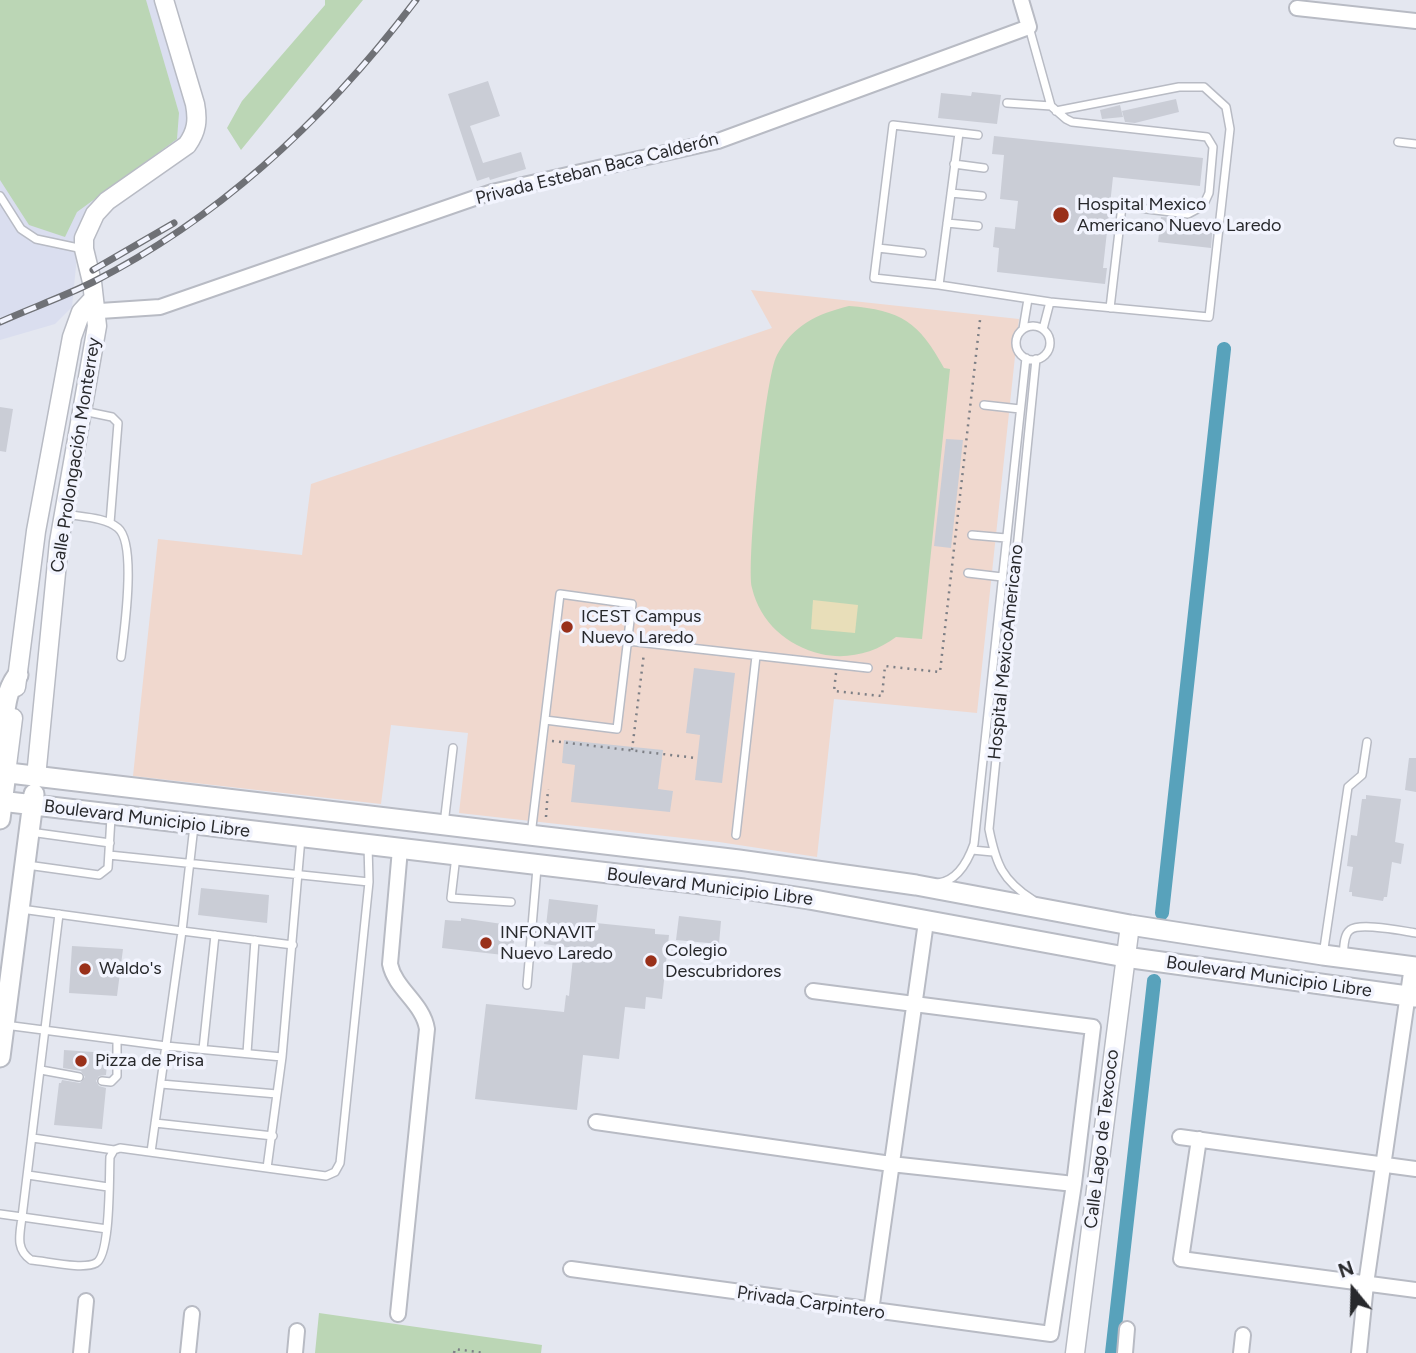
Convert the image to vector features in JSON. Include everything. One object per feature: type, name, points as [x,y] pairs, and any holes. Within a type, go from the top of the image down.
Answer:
[{"type":"main road","points":[[0,743],[10,685],[18,675]]},
{"type":"main road","name":"Boulevard Municipio Libre","points":[[3,773],[739,860],[916,885],[1130,925],[1414,967]]},
{"type":"main road","name":"Calle Prolongación Monterrey","points":[[1,807],[3,773]]},
{"type":"main road","name":"Calle Prolongación Monterrey","points":[[0,1057],[36,777]]},
{"type":"main road","name":"Boulevard Municipio Libre","points":[[1,807],[32,805],[809,899],[1125,957],[1412,997]]},
{"type":"main road","points":[[301,837],[305,809]]},
{"type":"main road","points":[[478,858],[480,830]]},
{"type":"main road","points":[[809,899],[814,872]]},
{"type":"street","points":[[90,308],[92,282],[84,249],[87,228],[94,214],[107,201],[187,145],[195,134],[198,120],[195,104],[164,0]]},
{"type":"street","points":[[1021,0],[1028,27]]},
{"type":"street","points":[[1297,8],[1416,21]]},
{"type":"street","name":"Privada Esteban Baca Calderón","points":[[90,308],[160,307],[492,192],[718,141],[1028,27]]},
{"type":"street","name":"Calle Prolongación Monterrey","points":[[36,777],[58,556],[95,342],[90,308]]},
{"type":"street","name":"Calle Prolongación Monterrey","points":[[3,773],[47,469],[72,337],[90,308]]},
{"type":"street","points":[[398,1314],[427,1029],[422,1014],[392,973],[390,964],[400,849]]},
{"type":"street","points":[[871,1311],[926,922]]},
{"type":"street","name":"Calle Lago de Texcoco","points":[[1075,1353],[1130,925]]},
{"type":"street","points":[[1359,1353],[1366,1284],[1412,997],[1414,967]]},
{"type":"street","points":[[596,1122],[891,1164],[1074,1184],[1093,1027],[813,991]]},
{"type":"street","points":[[1180,1137],[1416,1168]]},
{"type":"street","points":[[1199,1139],[1181,1259],[1416,1290]]},
{"type":"street","name":"Privada Carpintero","points":[[571,1269],[1051,1334],[1074,1184]]},
{"type":"street","points":[[81,1353],[86,1301]]},
{"type":"street","points":[[188,1353],[192,1314]]},
{"type":"street","points":[[1125,1353],[1127,1329]]},
{"type":"street","points":[[295,1353],[297,1331]]},
{"type":"street","points":[[1241,1353],[1244,1335]]},
{"type":"lane","points":[[1028,27],[1054,109],[1072,122],[1207,137],[1213,147],[1209,193],[1206,202],[1197,209],[1188,214],[1122,206],[1110,308]]},
{"type":"lane","points":[[978,135],[893,125],[874,278],[1050,302],[1209,317],[1230,129],[1226,107],[1203,87],[1179,87],[1054,109],[1007,103]]},
{"type":"lane","points":[[939,285],[960,132]]},
{"type":"lane","points":[[1398,142],[1416,145]]},
{"type":"lane","points":[[954,164],[984,168]]},
{"type":"lane","points":[[951,193],[982,196]]},
{"type":"lane","points":[[0,196],[21,229],[36,239],[84,249]]},
{"type":"lane","points":[[947,223],[978,226]]},
{"type":"lane","points":[[878,248],[922,253]]},
{"type":"lane","points":[[1023,329],[1032,326],[1043,329],[1049,339],[1048,349],[1036,359],[1026,358],[1016,346],[1018,335],[1023,329],[1028,299]]},
{"type":"lane","points":[[1043,329],[1050,302]]},
{"type":"lane","name":"Hospital MexicoAmericano","points":[[916,885],[944,882],[953,877],[963,867],[972,850],[1026,358]]},
{"type":"lane","name":"Hospital MexicoAmericano","points":[[1036,359],[989,830],[997,864],[1012,884],[1034,900],[1059,912]]},
{"type":"lane","points":[[984,405],[1020,409]]},
{"type":"lane","points":[[83,411],[112,416],[118,423],[110,523]]},
{"type":"lane","points":[[1017,434],[1028,436]]},
{"type":"lane","points":[[64,514],[110,523],[121,530],[129,593],[121,657]]},
{"type":"lane","points":[[972,535],[1018,534]]},
{"type":"lane","points":[[968,573],[1002,577]]},
{"type":"lane","points":[[531,836],[559,594],[632,604],[617,729],[545,720]]},
{"type":"lane","points":[[628,641],[868,668]]},
{"type":"lane","points":[[736,835],[756,656]]},
{"type":"lane","points":[[988,700],[1001,703]]},
{"type":"lane","points":[[1333,957],[1348,787],[1362,775],[1367,742]]},
{"type":"lane","points":[[444,825],[453,748]]},
{"type":"lane","points":[[26,865],[99,875],[107,868],[111,815]]},
{"type":"lane","points":[[151,1152],[194,824]]},
{"type":"lane","points":[[29,832],[110,842]]},
{"type":"lane","points":[[267,1168],[282,1057],[301,837]]},
{"type":"lane","points":[[33,1138],[326,1176],[335,1172],[340,1163],[369,882],[368,845]]},
{"type":"lane","points":[[972,850],[993,852]]},
{"type":"lane","points":[[109,855],[369,882]]},
{"type":"lane","points":[[457,855],[452,898],[511,902]]},
{"type":"lane","points":[[527,985],[537,865]]},
{"type":"lane","points":[[21,909],[293,945]]},
{"type":"lane","points":[[59,914],[18,1245],[24,1255],[31,1260],[84,1265],[97,1263],[103,1255],[107,1229],[110,1157],[114,1150]]},
{"type":"lane","points":[[1333,957],[1350,930],[1361,926],[1416,933]]},
{"type":"lane","points":[[203,1049],[215,935]]},
{"type":"lane","points":[[247,1053],[256,940]]},
{"type":"lane","points":[[4,1025],[166,1046],[282,1057]]},
{"type":"lane","points":[[102,1081],[111,1082],[117,1076],[117,1040]]},
{"type":"lane","points":[[41,1070],[79,1077]]},
{"type":"lane","points":[[161,1084],[277,1094]]},
{"type":"lane","points":[[155,1123],[273,1136]]},
{"type":"lane","points":[[27,1175],[108,1187]]},
{"type":"lane","points":[[0,1214],[107,1229]]},
{"type":"path","points":[[836,673],[834,691],[882,696],[885,666],[940,672],[980,320]]},
{"type":"path","points":[[632,750],[644,651]]},
{"type":"path","points":[[552,740],[696,758]]},
{"type":"path","points":[[546,817],[549,779]]},
{"type":"path","points":[[454,1353],[455,1349],[484,1353]]},
{"type":"shaded area","points":[[0,0],[159,0],[200,134],[79,235],[72,307],[55,324],[0,340]]},
{"type":"shaded area","name":"ICEST Campus Nuevo Laredo","points":[[751,290],[1019,319],[977,713],[834,699],[817,857],[719,842],[459,813],[468,733],[391,725],[381,804],[133,776],[158,539],[302,555],[311,484],[772,328]]},
{"type":"green space","points":[[0,0],[146,0],[179,113],[177,139],[77,212],[65,237],[29,225],[0,180]]},
{"type":"green space","points":[[325,0],[363,0],[241,150],[227,128],[242,101],[325,5]]},
{"type":"green space","points":[[849,306],[882,311],[907,321],[926,339],[944,368],[950,369],[922,639],[896,637],[860,654],[831,656],[797,645],[786,639],[768,622],[752,588],[752,544],[762,432],[777,355],[798,328],[816,317]]},
{"type":"green space","points":[[319,1313],[542,1345],[541,1353],[315,1353]]},
{"type":"sand","points":[[813,600],[858,605],[855,633],[811,629]]},
{"type":"building","points":[[488,81],[500,116],[470,126],[483,163],[521,152],[526,169],[490,180],[489,177],[477,181],[448,94]]},
{"type":"building","points":[[972,92],[1001,95],[997,124],[938,118],[941,93],[971,96]]},
{"type":"building","points":[[1176,99],[1179,112],[1135,123],[1125,122],[1122,111]]},
{"type":"building","points":[[1120,105],[1123,117],[1102,119],[1100,110]]},
{"type":"building","points":[[994,136],[1203,158],[1200,186],[1113,177],[1103,268],[1107,268],[1105,284],[997,272],[999,248],[993,247],[995,227],[1015,229],[1018,201],[1000,199],[1004,155],[992,154]]},
{"type":"building","points":[[1161,217],[1213,222],[1211,248],[1158,242]]},
{"type":"building","points":[[0,407],[13,409],[6,452],[0,451]]},
{"type":"building","points":[[946,439],[963,440],[951,548],[934,546]]},
{"type":"building","points":[[694,668],[735,673],[722,783],[695,780],[700,735],[686,733]]},
{"type":"building","points":[[564,740],[663,750],[658,789],[673,791],[670,812],[571,802],[575,765],[562,763]]},
{"type":"building","points":[[1409,758],[1416,758],[1416,792],[1405,790]]},
{"type":"building","points":[[1366,795],[1401,799],[1395,842],[1404,844],[1401,864],[1392,862],[1387,897],[1384,897],[1383,901],[1352,896],[1352,892],[1349,892],[1353,867],[1347,866],[1351,835],[1357,836],[1362,799],[1366,799]]},
{"type":"building","points":[[201,888],[269,895],[267,923],[198,915]]},
{"type":"building","points":[[549,899],[598,905],[596,923],[655,929],[655,934],[669,935],[662,999],[646,997],[645,1009],[625,1007],[619,1059],[583,1055],[577,1110],[475,1099],[486,1004],[564,1012],[566,995],[569,996],[574,948],[544,944]]},
{"type":"building","points":[[679,916],[721,921],[719,944],[676,940]]},
{"type":"building","name":"INFONAVIT Nuevo Laredo","points":[[461,918],[516,926],[512,956],[442,948],[445,920],[461,921]]},
{"type":"building","points":[[72,946],[123,949],[117,996],[69,993]]},
{"type":"building","points":[[64,1050],[108,1053],[106,1075],[99,1076],[96,1081],[99,1086],[106,1088],[102,1129],[54,1125],[59,1083],[62,1080],[80,1083],[85,1077],[81,1071],[63,1068]]},
{"type":"waterway","points":[[1162,913],[1224,349]]},
{"type":"waterway","points":[[1112,1353],[1154,981]]},
{"type":"railway","points":[[0,322],[93,282],[141,256],[229,194],[310,122],[347,83],[416,0]]},
{"type":"railway","points":[[93,270],[174,223]]},
{"type":"place","name":"Hospital Mexico Americano Nuevo Laredo","points":[[1061,215]]},
{"type":"place","name":"ICEST Campus Nuevo Laredo","points":[[567,627]]},
{"type":"place","name":"INFONAVIT Nuevo Laredo","points":[[486,943]]},
{"type":"place","name":"Colegio Descubridores","points":[[651,961]]},
{"type":"place","name":"Waldo's","points":[[85,969]]},
{"type":"place","name":"Pizza de Prisa","points":[[81,1061]]}]
